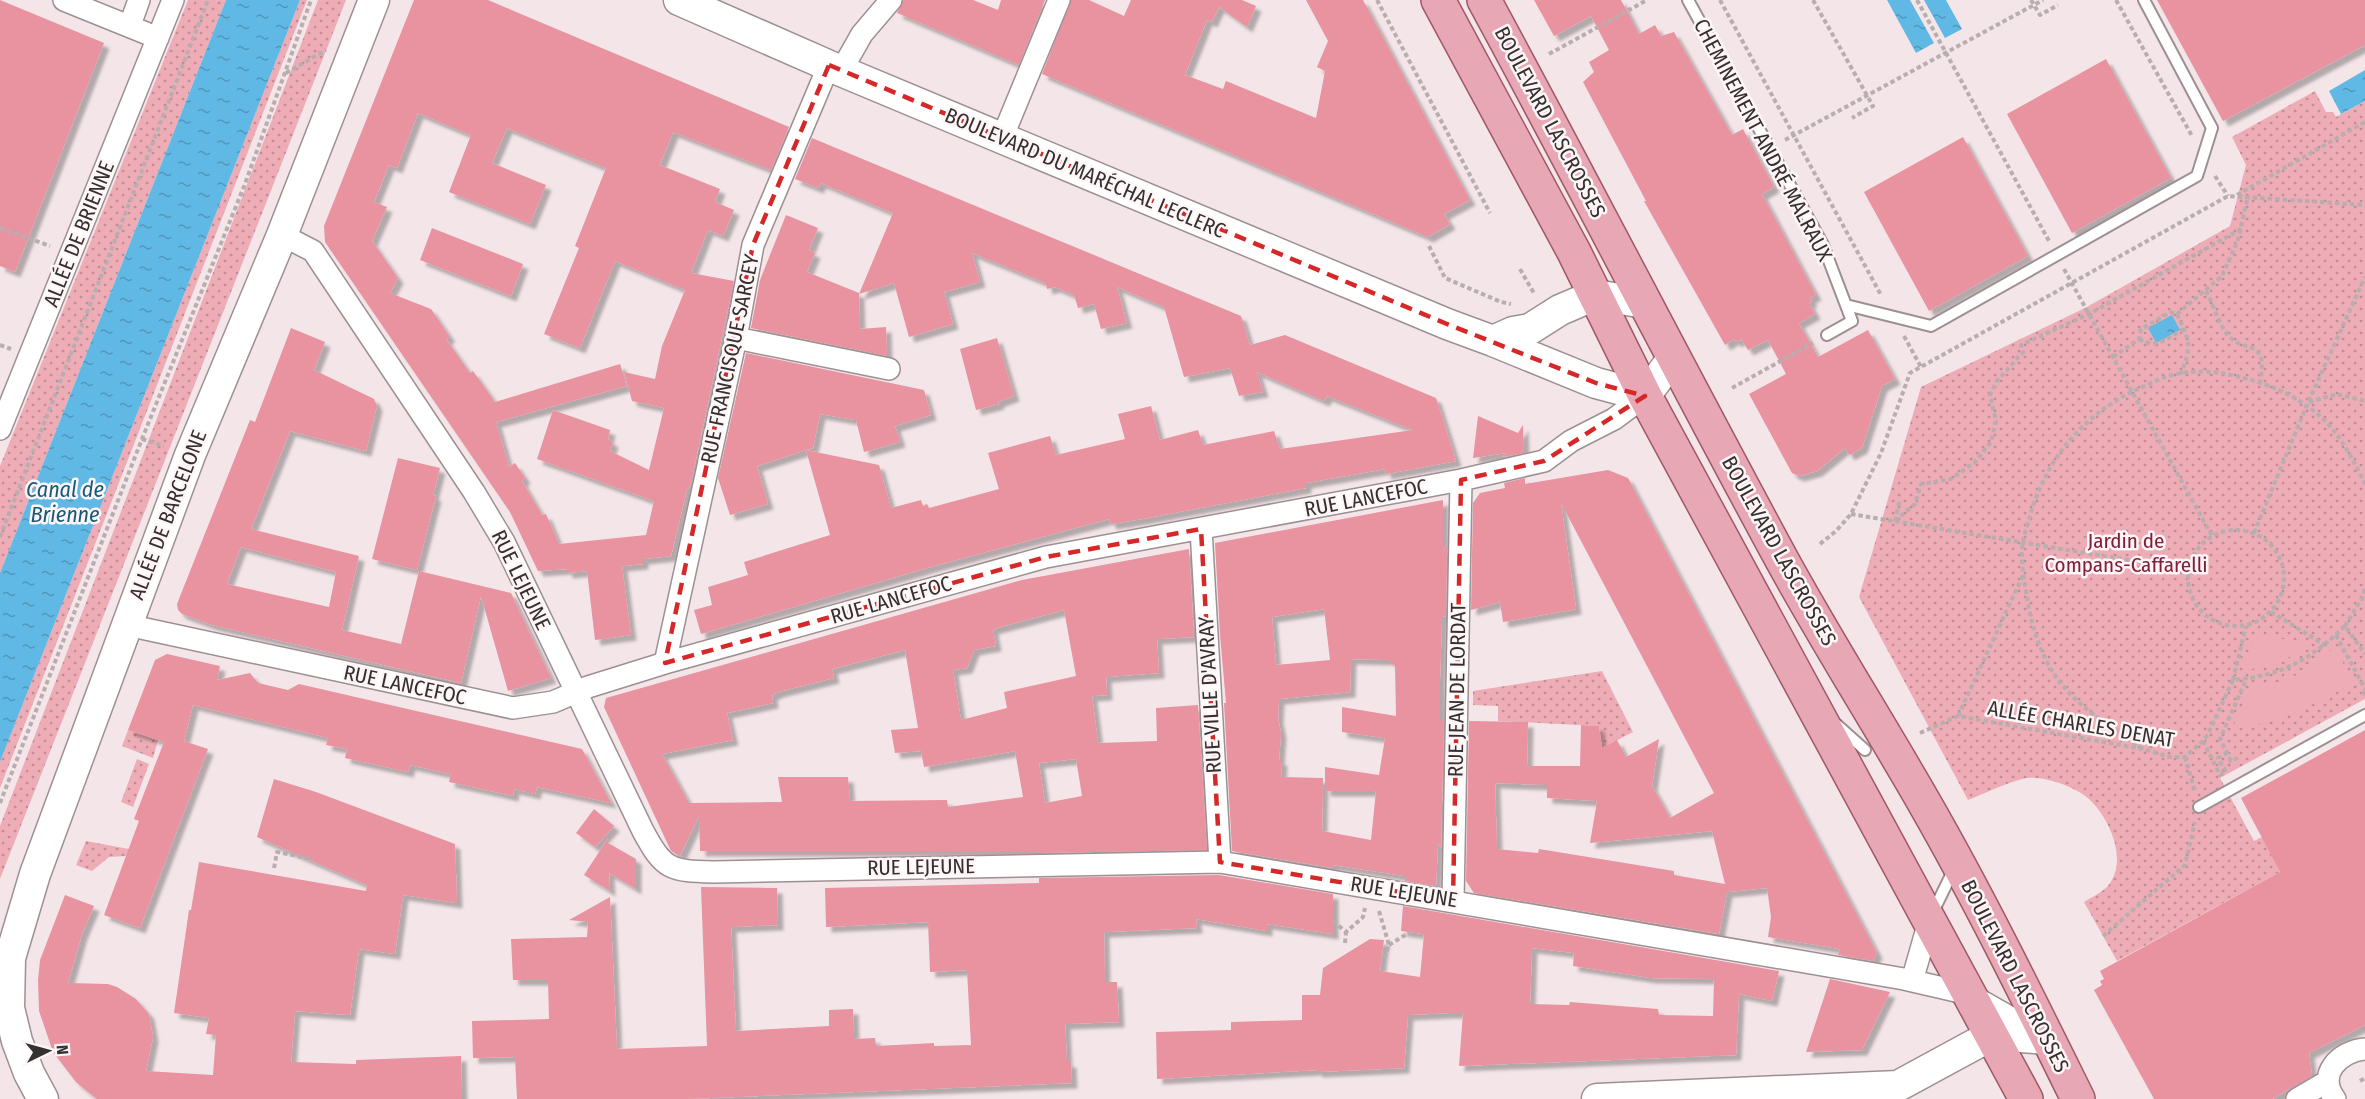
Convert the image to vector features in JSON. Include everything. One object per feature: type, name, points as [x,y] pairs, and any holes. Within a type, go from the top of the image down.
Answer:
[{"type":"main road","name":"BOULEVARD LASCROSSES","points":[[1438,0],[1574,252],[1645,396],[1930,918],[2026,1099]]},
{"type":"main road","name":"BOULEVARD LASCROSSES","points":[[1484,0],[1610,232],[1673,358],[1784,564],[1957,863],[2010,962],[2078,1099]]},
{"type":"street","points":[[64,0],[158,38]]},
{"type":"street","points":[[130,25],[139,0]]},
{"type":"street","name":"ALLÉE DE BRIENNE","points":[[0,429],[173,0]]},
{"type":"street","name":"ALLÉE DE BARCELONE","points":[[43,1099],[16,1041],[9,1008],[10,958],[34,874],[190,455],[282,235],[374,0]]},
{"type":"street","name":"BOULEVARD DU MARÉCHAL LECLERC","points":[[679,0],[835,68],[1447,324],[1596,383],[1645,396]]},
{"type":"street","name":"RUE FRANCISQUE SARCEY","points":[[665,663],[736,338],[753,245],[835,68],[891,0]]},
{"type":"street","points":[[1002,138],[1059,0]]},
{"type":"street","name":"RUE LEJEUNE","points":[[282,235],[313,251],[474,492],[504,542],[643,831],[658,857],[669,866],[688,871],[1220,862],[1454,900],[1912,981],[1969,994],[2048,1040]]},
{"type":"street","points":[[1494,341],[1513,332],[1530,329],[1560,310],[1595,295],[1645,303]]},
{"type":"street","points":[[736,338],[889,369]]},
{"type":"street","points":[[1645,396],[1673,358]]},
{"type":"street","name":"RUE LANCEFOC","points":[[127,624],[513,708],[553,702],[665,663],[1046,557],[1461,480],[1544,461],[1571,441],[1614,418],[1645,396]]},
{"type":"street","name":"RUE JEAN DE LORDAT","points":[[1454,900],[1461,480]]},
{"type":"street","name":"RUE VILLE D'AVRAY","points":[[1201,529],[1220,862]]},
{"type":"street","points":[[1912,981],[1930,918]]},
{"type":"street","points":[[1598,1099],[1898,1086],[1992,1035],[2048,1040]]},
{"type":"street","points":[[2297,1099],[2332,1090],[2331,1068],[2340,1056],[2352,1050],[2365,1049]]},
{"type":"lane","name":"CHEMINEMENT ANDRÉ MALRAUX","points":[[1688,0],[1823,244],[1846,305]]},
{"type":"lane","points":[[1846,305],[1930,326],[2198,176],[2212,128],[2144,0]]},
{"type":"lane","points":[[1827,335],[1852,321],[1846,305]]},
{"type":"lane","points":[[1808,697],[1865,750]]},
{"type":"lane","points":[[2199,807],[2365,715]]},
{"type":"lane","points":[[1930,918],[1957,863]]},
{"type":"path","points":[[0,537],[208,0]]},
{"type":"path","points":[[0,803],[142,439],[245,184],[311,0]]},
{"type":"path","points":[[1377,0],[1490,213]]},
{"type":"path","points":[[1549,54],[1647,0]]},
{"type":"path","points":[[1720,0],[1921,367]]},
{"type":"path","points":[[1813,0],[1873,106],[1852,118]]},
{"type":"path","points":[[1917,0],[2212,536]]},
{"type":"path","points":[[1770,148],[1946,52],[2032,2],[2043,0]]},
{"type":"path","points":[[2116,0],[2228,196]]},
{"type":"path","points":[[2032,2],[2040,15],[2058,4]]},
{"type":"path","points":[[2237,195],[2365,122]]},
{"type":"path","points":[[1820,544],[1851,514],[1881,453],[1910,373],[2228,196],[2365,205]]},
{"type":"path","points":[[2177,314],[2222,276],[2241,229],[2248,196]]},
{"type":"path","points":[[0,228],[26,237]]},
{"type":"path","points":[[1894,521],[1915,504],[1921,484],[1951,479],[1975,462],[1991,442],[1996,421],[1990,394],[1997,381],[2023,352],[2021,345],[2089,314],[2241,229]]},
{"type":"path","points":[[1429,246],[1445,278],[1501,302],[1512,305],[1520,302]]},
{"type":"path","points":[[1520,269],[1535,296]]},
{"type":"path","points":[[2254,533],[2308,402],[2365,277]]},
{"type":"path","points":[[2206,291],[2226,333],[2232,339],[2250,346],[2260,355],[2263,369],[2260,382]]},
{"type":"path","points":[[1528,299],[1542,292]]},
{"type":"path","points":[[2113,357],[2139,339],[2141,329],[2170,312],[2177,314],[2190,342],[2181,374]]},
{"type":"path","points":[[2139,339],[2148,345],[2156,344],[2184,329]]},
{"type":"path","points":[[1732,388],[1827,335]]},
{"type":"path","points":[[2144,749],[2079,704],[2057,678],[2039,643],[2029,610],[2023,574],[2023,543],[2037,493],[2051,465],[2070,438],[2092,417],[2132,391],[2152,382],[2181,374],[2225,373],[2260,382],[2294,397],[2326,422],[2349,450],[2365,484]]},
{"type":"path","points":[[2308,402],[2337,394],[2365,401]]},
{"type":"path","points":[[142,439],[156,444]]},
{"type":"path","points":[[1894,521],[1900,499]]},
{"type":"path","points":[[1851,514],[2188,570]]},
{"type":"path","points":[[2233,530],[2254,533],[2270,543],[2281,559],[2284,578],[2281,596],[2271,612],[2260,621],[2246,626],[2223,625],[2202,614],[2190,594],[2188,570],[2192,556],[2200,545],[2212,536],[2233,530]]},
{"type":"path","points":[[1958,716],[2023,574]]},
{"type":"path","points":[[2233,680],[2267,676],[2283,670],[2325,645],[2344,626],[2362,598],[2365,589]]},
{"type":"path","points":[[2271,612],[2325,645]]},
{"type":"path","name":"ALLÉE CHARLES DENAT","points":[[1920,733],[1958,716],[2144,749],[2170,757],[2185,757],[2203,741],[2219,712],[2233,680],[2246,626]]},
{"type":"path","points":[[2344,626],[2365,654]]},
{"type":"path","points":[[2336,635],[2364,692]]},
{"type":"path","points":[[2238,758],[2231,761],[2220,739],[2247,679]]},
{"type":"path","points":[[2203,741],[2220,775],[2226,772],[2218,758],[2227,753]]},
{"type":"path","points":[[2103,936],[2185,865],[2199,807],[2185,757]]},
{"type":"path","points":[[274,868],[277,852],[314,859]]},
{"type":"path","points":[[1345,943],[1346,932],[1363,917],[1373,887]]},
{"type":"path","points":[[1373,887],[1389,945],[1384,959],[1381,960]]},
{"type":"path","points":[[1333,921],[1346,932]]},
{"type":"path","points":[[1389,945],[1410,932]]},
{"type":"highlighted area","points":[[829,65],[1447,324],[1596,383],[1645,396],[1544,461],[1461,480],[1453,901],[1220,862],[1201,529],[1046,557],[665,663],[753,245]]},
{"type":"green space","points":[[188,0],[226,0],[0,573],[0,466]]},
{"type":"green space","points":[[300,0],[307,0],[0,788],[0,762]]},
{"type":"green space","points":[[318,0],[346,0],[0,879],[0,826]]},
{"type":"green space","name":"Jardin de Compans-Caffarelli","points":[[2315,91],[2326,112],[2333,112],[2336,117],[2365,101],[2365,699],[2220,778],[2254,841],[2262,837],[2280,872],[2117,961],[2084,902],[2108,886],[2117,863],[2114,840],[2098,809],[2086,796],[2070,787],[2035,778],[2015,781],[1968,800],[1859,597],[1921,387],[2085,308],[2230,226],[2246,165],[2232,137]]},
{"type":"green space","points":[[2262,634],[2304,644],[2304,648],[2281,662],[2248,670],[2245,665],[2255,636]]},
{"type":"green space","points":[[2334,647],[2354,682],[2281,718],[2233,727],[2250,687],[2275,683],[2296,675],[2315,664]]},
{"type":"green space","points":[[1602,671],[1633,732],[1602,748],[1599,726],[1498,721],[1498,706],[1473,705],[1473,691]]},
{"type":"green space","points":[[128,730],[158,740],[153,758],[122,746]]},
{"type":"green space","points":[[137,759],[149,764],[133,807],[121,802]]},
{"type":"green space","points":[[86,841],[129,849],[126,856],[109,857],[92,871],[76,865]]},
{"type":"water","name":"Canal de Brienne","points":[[226,0],[300,0],[0,762],[0,573]]},
{"type":"water","points":[[1887,0],[1910,0],[1934,43],[1916,53]]},
{"type":"water","points":[[1924,0],[1946,0],[1962,29],[1945,38]]},
{"type":"water","points":[[2365,70],[2365,101],[2341,114],[2329,91]]},
{"type":"water","points":[[2172,315],[2180,330],[2156,343],[2148,328]]},
{"type":"building","points":[[0,0],[104,43],[15,272],[0,266]]},
{"type":"building","points":[[414,0],[488,0],[789,127],[771,170],[673,132],[660,165],[720,189],[715,202],[734,210],[723,236],[708,230],[691,273],[734,281],[690,487],[687,489],[671,556],[643,559],[643,564],[622,566],[631,635],[595,640],[587,571],[567,573],[567,569],[538,571],[510,512],[325,242],[324,226]],"holes":[[[418,113],[471,135],[449,192],[530,224],[546,185],[492,163],[507,128],[606,168],[575,246],[579,248],[544,334],[580,348],[615,261],[685,290],[662,346],[655,379],[624,372],[632,401],[664,408],[649,470],[610,451],[613,442],[608,439],[610,430],[553,410],[537,459],[654,501],[646,535],[559,544],[546,514],[542,515],[522,481],[525,478],[515,463],[509,467],[496,422],[627,386],[620,364],[495,402],[473,371],[470,373],[446,339],[450,337],[431,309],[390,293],[398,278],[372,241],[387,207],[374,202],[389,165],[397,168]]]},
{"type":"building","points":[[903,0],[973,0],[998,10],[1001,0],[1045,0],[1019,65],[897,13]]},
{"type":"building","points":[[1071,0],[1089,0],[1124,16],[1131,0],[1242,0],[1256,6],[1247,27],[1219,7],[1212,22],[1207,20],[1185,75],[1223,89],[1226,81],[1316,118],[1325,71],[1317,67],[1328,41],[1306,0],[1363,0],[1470,200],[1444,214],[1450,224],[1428,237],[1042,74]]},
{"type":"building","points":[[1534,0],[1621,0],[1639,34],[1655,25],[1661,36],[1674,32],[1732,135],[1743,129],[1774,187],[1762,194],[1816,295],[1810,298],[1812,301],[1809,303],[1815,314],[1799,323],[1818,357],[1868,330],[1895,379],[1882,386],[1862,448],[1849,455],[1845,448],[1817,471],[1799,476],[1792,473],[1749,394],[1786,374],[1768,340],[1748,350],[1741,339],[1736,342],[1734,339],[1725,345],[1644,201],[1646,201],[1583,82],[1594,72],[1589,62],[1609,50],[1591,16],[1554,36]]},
{"type":"building","points":[[2157,0],[2365,0],[2365,45],[2223,121]]},
{"type":"building","points":[[2106,59],[2171,178],[2072,233],[2007,114]]},
{"type":"building","points":[[1963,137],[2028,256],[1929,311],[1864,192]]},
{"type":"building","points":[[812,138],[1241,316],[1250,345],[1285,335],[1436,398],[1456,461],[1386,474],[1385,469],[1306,483],[1306,488],[1142,519],[1111,524],[1109,519],[934,566],[701,634],[694,610],[712,605],[708,587],[748,575],[744,562],[830,535],[806,450],[879,465],[891,508],[921,500],[923,506],[927,504],[929,508],[999,489],[988,453],[1050,436],[1056,455],[1125,439],[1118,414],[1151,406],[1160,440],[1198,430],[1203,445],[1274,431],[1280,449],[1413,430],[1327,396],[1324,401],[1257,372],[1263,392],[1239,396],[1230,368],[1184,377],[1164,307],[1117,287],[1127,323],[1101,329],[1094,304],[1078,308],[1074,295],[1055,287],[1047,289],[1046,283],[972,253],[980,282],[944,292],[953,324],[909,337],[894,283],[859,294],[893,213],[821,183],[818,188],[795,179]]},
{"type":"building","points":[[786,215],[818,228],[809,250],[815,253],[807,272],[859,293],[860,329],[886,327],[887,356],[751,328],[760,280]]},
{"type":"building","points":[[432,228],[523,264],[511,296],[420,260]]},
{"type":"building","points":[[291,328],[325,342],[314,370],[374,399],[377,406],[366,451],[290,431],[251,529],[359,556],[342,630],[401,644],[419,571],[511,593],[551,678],[508,691],[481,596],[461,683],[212,625],[182,614],[177,604],[250,420],[255,422]],"holes":[[[241,547],[336,572],[329,607],[227,584]]]},
{"type":"building","points":[[997,338],[1014,396],[998,402],[999,404],[976,410],[960,349]]},
{"type":"building","points":[[746,353],[924,390],[931,415],[895,426],[900,442],[864,452],[856,420],[820,414],[813,448],[757,466],[768,504],[730,515],[718,478]]},
{"type":"building","points":[[1478,416],[1518,433],[1523,425],[1524,453],[1502,457],[1506,453],[1473,458]]},
{"type":"building","points":[[398,458],[440,468],[433,495],[436,496],[417,570],[372,559]]},
{"type":"building","points":[[1608,470],[1628,478],[1877,953],[1873,961],[1838,955],[1840,949],[1768,937],[1771,917],[1767,888],[1727,892],[1719,934],[1474,893],[1466,881],[1469,721],[1528,722],[1527,766],[1580,766],[1581,725],[1599,726],[1602,748],[1617,740],[1626,757],[1659,739],[1652,786],[1670,818],[1714,793],[1561,503],[1576,609],[1503,622],[1500,602],[1471,610],[1473,503],[1480,493],[1505,488],[1504,483],[1525,478],[1525,484]],"holes":[[[1495,783],[1547,785],[1547,798],[1597,801],[1590,843],[1712,831],[1725,884],[1674,875],[1674,871],[1539,849],[1538,853],[1497,849]]]},
{"type":"building","points":[[1443,500],[1443,551],[1447,545],[1446,616],[1442,617],[1440,720],[1444,720],[1441,848],[1438,843],[1436,886],[1405,881],[1405,876],[1333,865],[1333,868],[1232,851],[1224,703],[1226,703],[1215,543]],"holes":[[[1324,609],[1330,660],[1276,665],[1272,617]],[[1351,659],[1390,660],[1390,664],[1395,665],[1396,716],[1342,707],[1342,732],[1385,738],[1379,775],[1325,767],[1325,791],[1376,791],[1371,840],[1322,831],[1323,778],[1281,777],[1282,760],[1279,760],[1281,733],[1278,718],[1279,699],[1350,692]]]},
{"type":"building","points":[[1189,549],[1194,637],[1157,639],[1159,673],[1106,677],[1107,695],[1092,696],[1098,743],[1157,741],[1156,708],[1198,705],[1207,850],[1038,853],[1038,851],[700,851],[699,816],[680,856],[671,851],[604,707],[606,698],[1022,580]],"holes":[[[1064,610],[1076,676],[1004,692],[1007,708],[961,720],[953,670],[967,668],[974,650],[996,646],[993,629]],[[905,650],[918,728],[891,730],[895,753],[921,751],[924,767],[1015,751],[1023,797],[948,807],[947,800],[850,801],[848,777],[778,777],[782,802],[689,803],[662,754],[733,740],[727,713],[773,703],[772,695],[778,692],[834,678],[832,669]],[[1076,759],[1082,796],[1045,803],[1039,763]]]},
{"type":"building","points":[[167,654],[220,666],[217,680],[250,673],[258,683],[288,690],[299,684],[582,749],[611,803],[537,787],[535,794],[514,789],[513,796],[449,782],[451,774],[410,765],[408,772],[345,758],[347,749],[326,745],[328,738],[193,705],[184,741],[208,749],[140,928],[104,915],[139,821],[134,819],[164,742],[128,730],[155,660]]},
{"type":"building","points":[[2365,730],[2365,1025],[2309,1053],[2312,1076],[2272,1099],[2154,1099],[2094,990],[2102,985],[2100,981],[2104,979],[2100,971],[2280,872],[2241,798]]},
{"type":"building","points":[[274,779],[316,792],[455,844],[457,903],[403,895],[395,954],[359,949],[350,1015],[295,1011],[291,1062],[356,1064],[356,1060],[461,1056],[462,1099],[97,1099],[76,1082],[53,1052],[39,1011],[38,980],[40,960],[65,895],[94,906],[82,934],[68,983],[108,984],[136,999],[149,1014],[153,1037],[146,1071],[213,1075],[216,1035],[206,1034],[209,1018],[174,1013],[189,910],[191,910],[199,862],[366,891],[367,885],[257,837]]},
{"type":"building","points":[[594,809],[614,826],[595,847],[576,833]]},
{"type":"building","points":[[608,838],[608,843],[636,859],[636,889],[609,873],[610,891],[584,875]]},
{"type":"building","points":[[1219,875],[1333,894],[1333,934],[1267,924],[1267,931],[1196,919],[1197,928],[1104,932],[1105,982],[1117,982],[1119,1022],[1065,1024],[1067,1062],[1071,1062],[1072,1083],[686,1099],[517,1099],[515,1057],[473,1058],[472,1021],[549,1019],[548,980],[513,980],[511,939],[587,937],[588,922],[569,920],[610,897],[617,1049],[707,1046],[701,887],[777,888],[778,925],[731,927],[736,1031],[829,1026],[829,1010],[853,1009],[854,1039],[875,1038],[876,1046],[934,1043],[934,1046],[971,1045],[967,970],[930,972],[928,922],[826,927],[825,888],[1039,883],[1039,878]]},
{"type":"building","points":[[1403,906],[1779,971],[1772,1001],[1739,994],[1736,1055],[1459,1066],[1463,1013],[1449,1013],[1408,1015],[1404,1068],[1317,1072],[1317,1070],[1157,1079],[1156,1032],[1231,1030],[1231,1022],[1302,1020],[1302,995],[1320,995],[1323,968],[1370,939],[1384,940],[1380,971],[1420,977],[1424,934],[1401,931]],"holes":[[[1532,948],[1574,953],[1573,966],[1651,978],[1714,979],[1713,1016],[1659,1015],[1658,1009],[1570,1002],[1569,1005],[1530,1004]]]},
{"type":"building","points":[[1830,979],[1890,992],[1862,1050],[1806,1052]]}]
